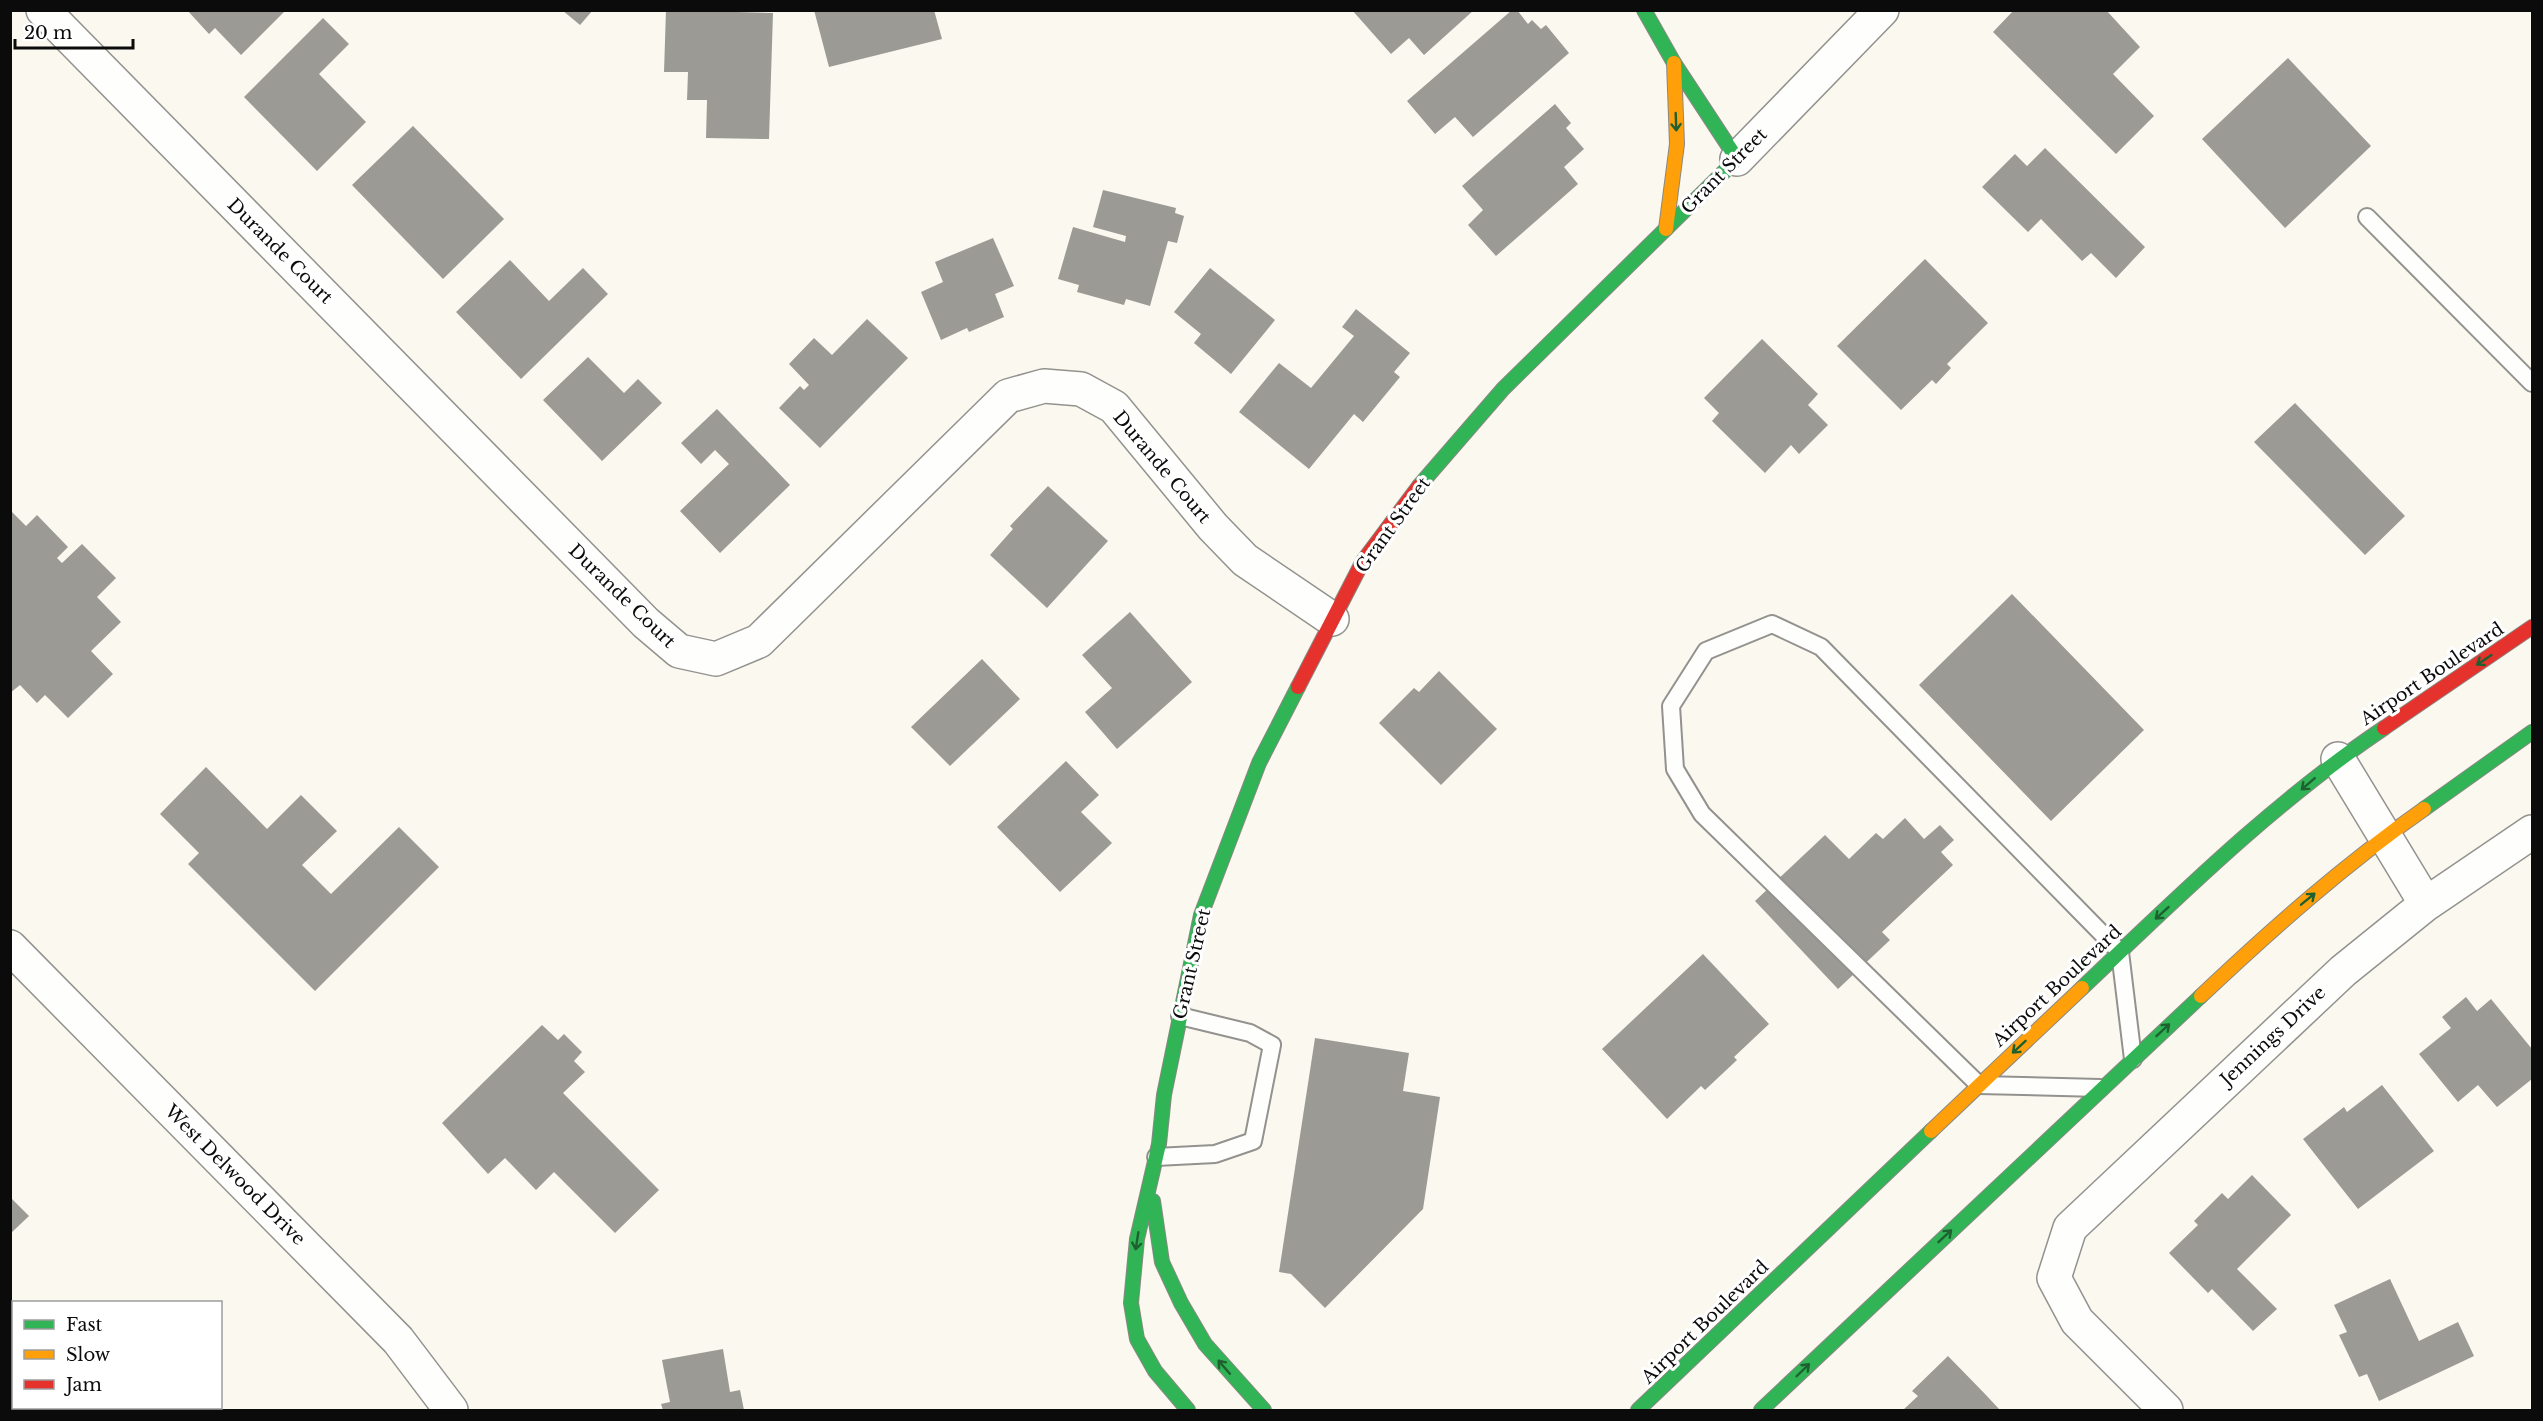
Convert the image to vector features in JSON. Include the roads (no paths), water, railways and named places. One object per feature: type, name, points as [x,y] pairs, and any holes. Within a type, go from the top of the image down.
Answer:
[{"type":"main road","points":[[1644,10],[1674,63],[1737,159]]},
{"type":"main road","points":[[1666,229],[1677,144],[1674,63]]},
{"type":"main road","name":"Grant Street","points":[[1188,1410],[1155,1371],[1137,1339],[1131,1303],[1136,1250],[1151,1184],[1164,1095],[1201,915],[1259,763],[1363,561],[1419,486],[1503,389],[1737,159]]},
{"type":"main road","name":"Airport Boulevard","points":[[1638,1410],[1979,1085],[2230,851],[2338,759],[2532,627]]},
{"type":"main road","points":[[1761,1410],[2279,922],[2385,836],[2532,732]]},
{"type":"main road","points":[[1151,1184],[1162,1262],[1181,1303],[1205,1344],[1264,1410]]},
{"type":"street","name":"Durande Court","points":[[43,10],[646,624],[678,651],[716,659],[759,641],[1008,396],[1044,386],[1081,389],[1114,407],[1213,528],[1245,560],[1332,619]]},
{"type":"street","name":"Grant Street","points":[[1737,159],[1882,10]]},
{"type":"street","points":[[2338,759],[2426,904]]},
{"type":"street","name":"Jennings Drive","points":[[2166,1410],[2077,1320],[2054,1278],[2070,1228],[2343,971],[2426,904],[2532,832]]},
{"type":"street","name":"West Delwood Drive","points":[[10,946],[398,1340],[451,1410]]},
{"type":"lane","points":[[2367,217],[2532,383]]},
{"type":"lane","points":[[2102,1088],[1979,1085],[1702,814],[1675,769],[1671,706],[1706,651],[1772,624],[1821,647],[2120,952],[2133,1059]]},
{"type":"lane","points":[[1156,1157],[1215,1154],[1252,1141],[1272,1045],[1250,1033],[1180,1016]]}]
